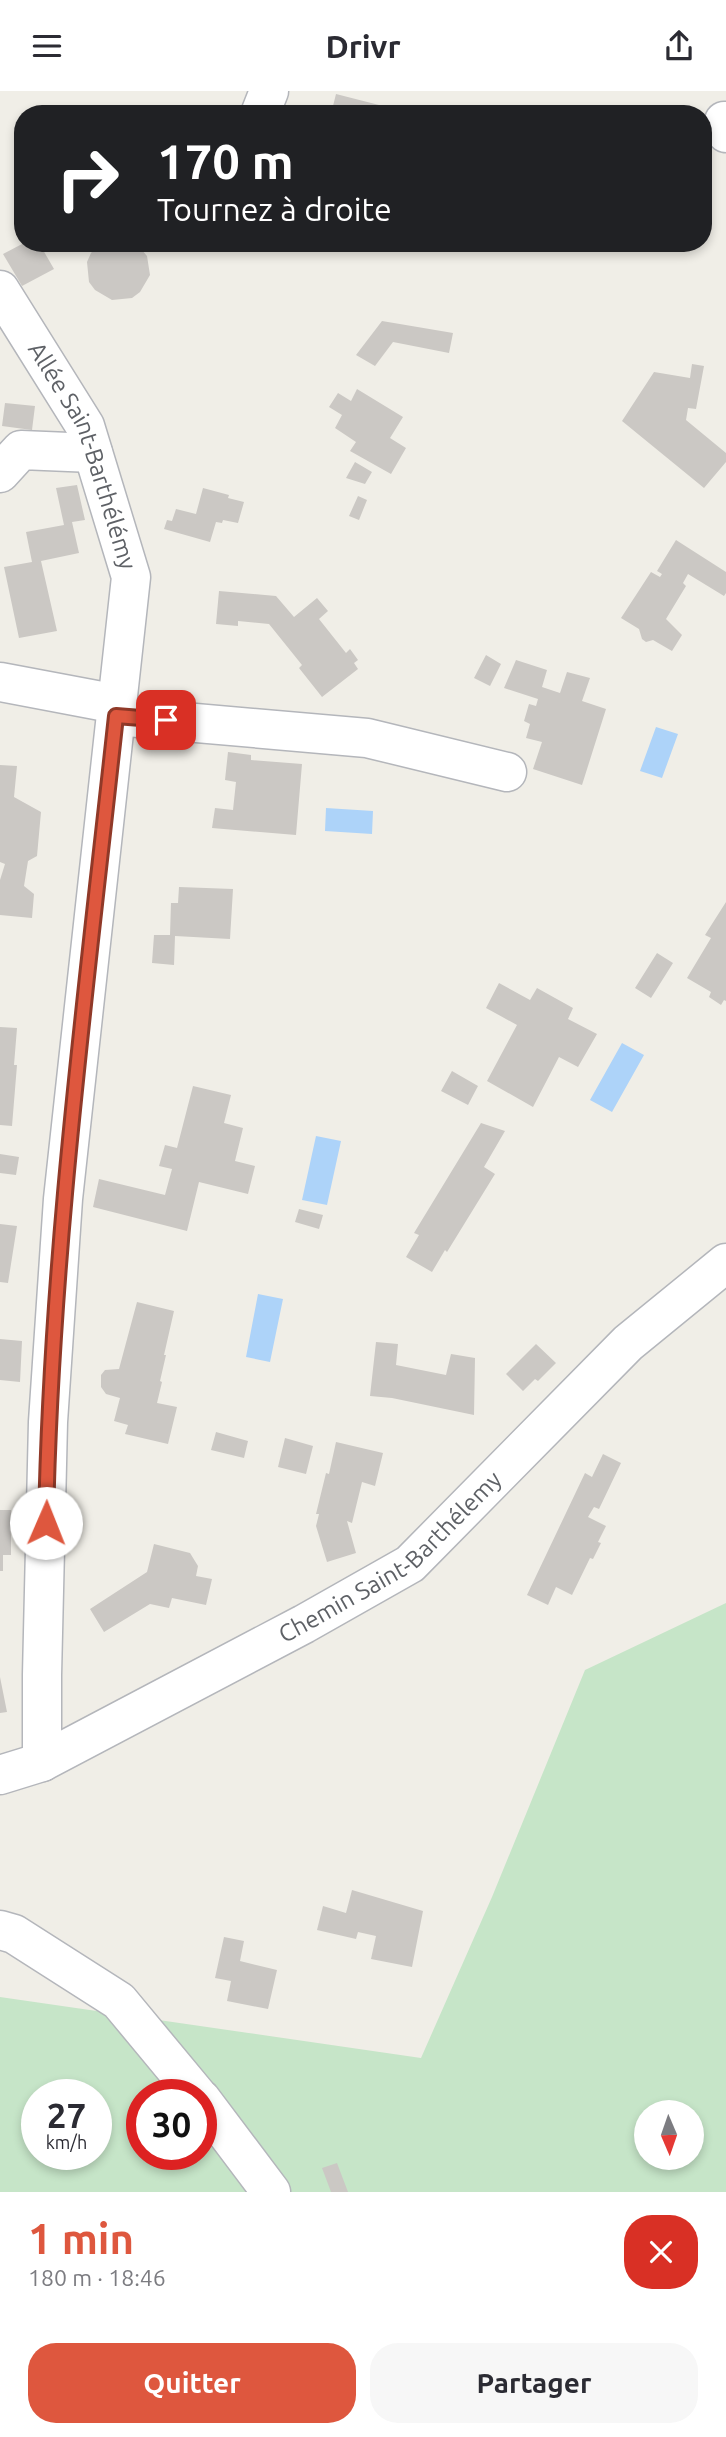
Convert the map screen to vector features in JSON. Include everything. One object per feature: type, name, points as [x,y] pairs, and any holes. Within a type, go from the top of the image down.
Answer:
[{"type":"street","name":"Allée Saint-Barthélémy","points":[[3,298],[85,426],[131,577],[63,1199],[48,1422],[42,1762]]},
{"type":"street","points":[[0,473],[21,450],[93,453]]},
{"type":"street","points":[[0,683],[116,710],[367,738],[507,772]]},
{"type":"street","name":"Chemin Saint-Barthélemy","points":[[0,1775],[42,1762],[304,1624],[410,1564],[628,1343],[726,1263]]},
{"type":"street","points":[[0,1930],[14,1934],[119,2001],[184,2079]]},
{"type":"street","points":[[217,2120],[271,2192]]},
{"type":"green space","points":[[726,1603],[726,2192],[0,2192],[0,1997],[421,2058],[492,1897],[585,1670]]},
{"type":"water","points":[[656,727],[678,734],[662,778],[640,771]]},
{"type":"water","points":[[326,808],[373,811],[372,834],[325,831]]},
{"type":"water","points":[[622,1043],[644,1055],[612,1112],[590,1100]]},
{"type":"water","points":[[316,1136],[341,1141],[327,1205],[302,1200]]},
{"type":"water","points":[[258,1294],[283,1299],[270,1362],[246,1357]]},
{"type":"building","points":[[336,94],[379,105],[333,105]]},
{"type":"building","points":[[14,248],[14,252],[44,252],[54,269],[22,286],[3,254]]},
{"type":"building","points":[[144,252],[147,256],[150,275],[140,292],[132,298],[112,300],[95,290],[89,282],[87,262],[91,253]]},
{"type":"building","points":[[382,321],[453,333],[449,353],[393,342],[375,366],[356,355]]},
{"type":"building","points":[[692,364],[704,366],[696,409],[688,408],[686,420],[726,453],[726,462],[704,488],[622,421],[654,372],[690,378]]},
{"type":"building","points":[[357,389],[403,417],[390,438],[406,448],[391,474],[350,451],[356,442],[335,428],[342,415],[329,407],[338,393],[351,401]]},
{"type":"building","points":[[5,403],[35,406],[32,430],[2,426]]},
{"type":"building","points":[[355,462],[372,472],[365,484],[346,478]]},
{"type":"building","points":[[77,485],[85,520],[72,522],[79,553],[41,561],[57,631],[19,638],[4,567],[32,562],[26,532],[64,525],[56,488]]},
{"type":"building","points":[[203,488],[244,502],[238,523],[223,520],[222,523],[216,522],[210,542],[164,529],[167,520],[172,521],[176,509],[196,514]]},
{"type":"building","points":[[358,496],[367,500],[359,520],[349,516]]},
{"type":"building","points":[[676,540],[726,572],[726,593],[724,596],[688,574],[683,583],[686,586],[666,619],[682,635],[672,651],[653,640],[646,642],[639,629],[621,618],[651,572],[660,577],[662,574],[657,571]]},
{"type":"building","points":[[219,591],[276,596],[294,617],[317,598],[328,611],[319,619],[346,653],[350,649],[358,660],[354,663],[358,669],[322,697],[299,668],[302,665],[269,624],[238,621],[238,626],[216,624]]},
{"type":"building","points":[[486,655],[501,664],[490,686],[474,678]]},
{"type":"building","points":[[516,660],[547,670],[542,687],[560,693],[567,672],[590,678],[582,701],[606,709],[582,785],[533,769],[542,742],[526,738],[530,724],[524,721],[529,704],[536,706],[538,699],[504,688]]},
{"type":"building","points":[[228,752],[251,755],[251,760],[302,764],[296,835],[212,828],[215,808],[233,810],[236,782],[225,780]]},
{"type":"building","points":[[0,765],[17,766],[14,797],[41,812],[37,856],[28,861],[24,886],[34,894],[32,918],[0,915],[0,880],[5,864],[0,862]]},
{"type":"building","points":[[179,887],[233,889],[230,939],[175,936],[174,965],[152,963],[154,935],[170,935],[171,903],[178,903]]},
{"type":"building","points":[[726,902],[726,1001],[721,1005],[709,997],[711,992],[687,978],[711,938],[705,935]]},
{"type":"building","points":[[657,953],[673,963],[651,998],[635,988]]},
{"type":"building","points":[[499,983],[530,1000],[537,988],[573,1008],[568,1019],[597,1034],[578,1067],[559,1057],[533,1107],[487,1081],[517,1025],[486,1008]]},
{"type":"building","points":[[0,1027],[17,1028],[12,1126],[0,1125]]},
{"type":"building","points":[[452,1071],[478,1086],[468,1105],[441,1091]]},
{"type":"building","points":[[193,1086],[231,1095],[224,1123],[243,1128],[235,1161],[255,1166],[248,1194],[199,1182],[187,1231],[93,1207],[99,1179],[165,1195],[172,1169],[159,1166],[165,1145],[177,1148]]},
{"type":"building","points":[[481,1123],[505,1131],[484,1167],[495,1174],[432,1272],[406,1257],[419,1235],[414,1233]]},
{"type":"building","points":[[0,1154],[19,1157],[16,1175],[0,1173]]},
{"type":"building","points":[[299,1209],[323,1215],[319,1229],[295,1222]]},
{"type":"building","points":[[0,1224],[17,1226],[8,1283],[0,1282]]},
{"type":"building","points":[[137,1302],[174,1311],[157,1403],[177,1407],[168,1444],[125,1434],[128,1425],[114,1421],[120,1398],[106,1394],[101,1387],[101,1375],[105,1370],[119,1369]]},
{"type":"building","points":[[0,1339],[22,1341],[20,1382],[0,1380]]},
{"type":"building","points":[[376,1342],[398,1344],[396,1365],[446,1375],[451,1354],[475,1358],[474,1415],[370,1396]]},
{"type":"building","points":[[536,1344],[556,1363],[523,1391],[506,1374]]},
{"type":"building","points":[[216,1432],[248,1441],[244,1458],[211,1450]]},
{"type":"building","points":[[285,1438],[313,1446],[306,1474],[278,1467]]},
{"type":"building","points":[[336,1442],[383,1453],[375,1486],[362,1482],[352,1523],[347,1521],[356,1553],[327,1562],[316,1526],[319,1514],[316,1514]]},
{"type":"building","points":[[603,1454],[621,1463],[599,1509],[594,1507],[588,1517],[606,1526],[598,1542],[601,1543],[593,1559],[590,1558],[572,1595],[556,1587],[548,1605],[527,1595],[585,1473],[592,1477]]},
{"type":"building","points":[[0,1510],[11,1510],[11,1555],[3,1555],[3,1571],[0,1571]]},
{"type":"building","points":[[154,1544],[190,1553],[198,1566],[196,1576],[212,1579],[206,1605],[172,1598],[169,1608],[150,1604],[104,1632],[90,1609],[147,1572]]},
{"type":"building","points":[[0,1677],[7,1712],[0,1713]]},
{"type":"building","points":[[352,1890],[423,1911],[412,1967],[371,1959],[376,1936],[358,1932],[356,1939],[317,1930],[323,1906],[346,1913]]},
{"type":"building","points":[[224,1937],[244,1941],[240,1961],[277,1970],[268,2009],[227,2001],[231,1981],[215,1978]]},
{"type":"building","points":[[337,2163],[348,2192],[331,2192],[322,2168]]},
{"type":"route","points":[[46,1523],[48,1422],[63,1199],[116,716],[166,720]]}]
